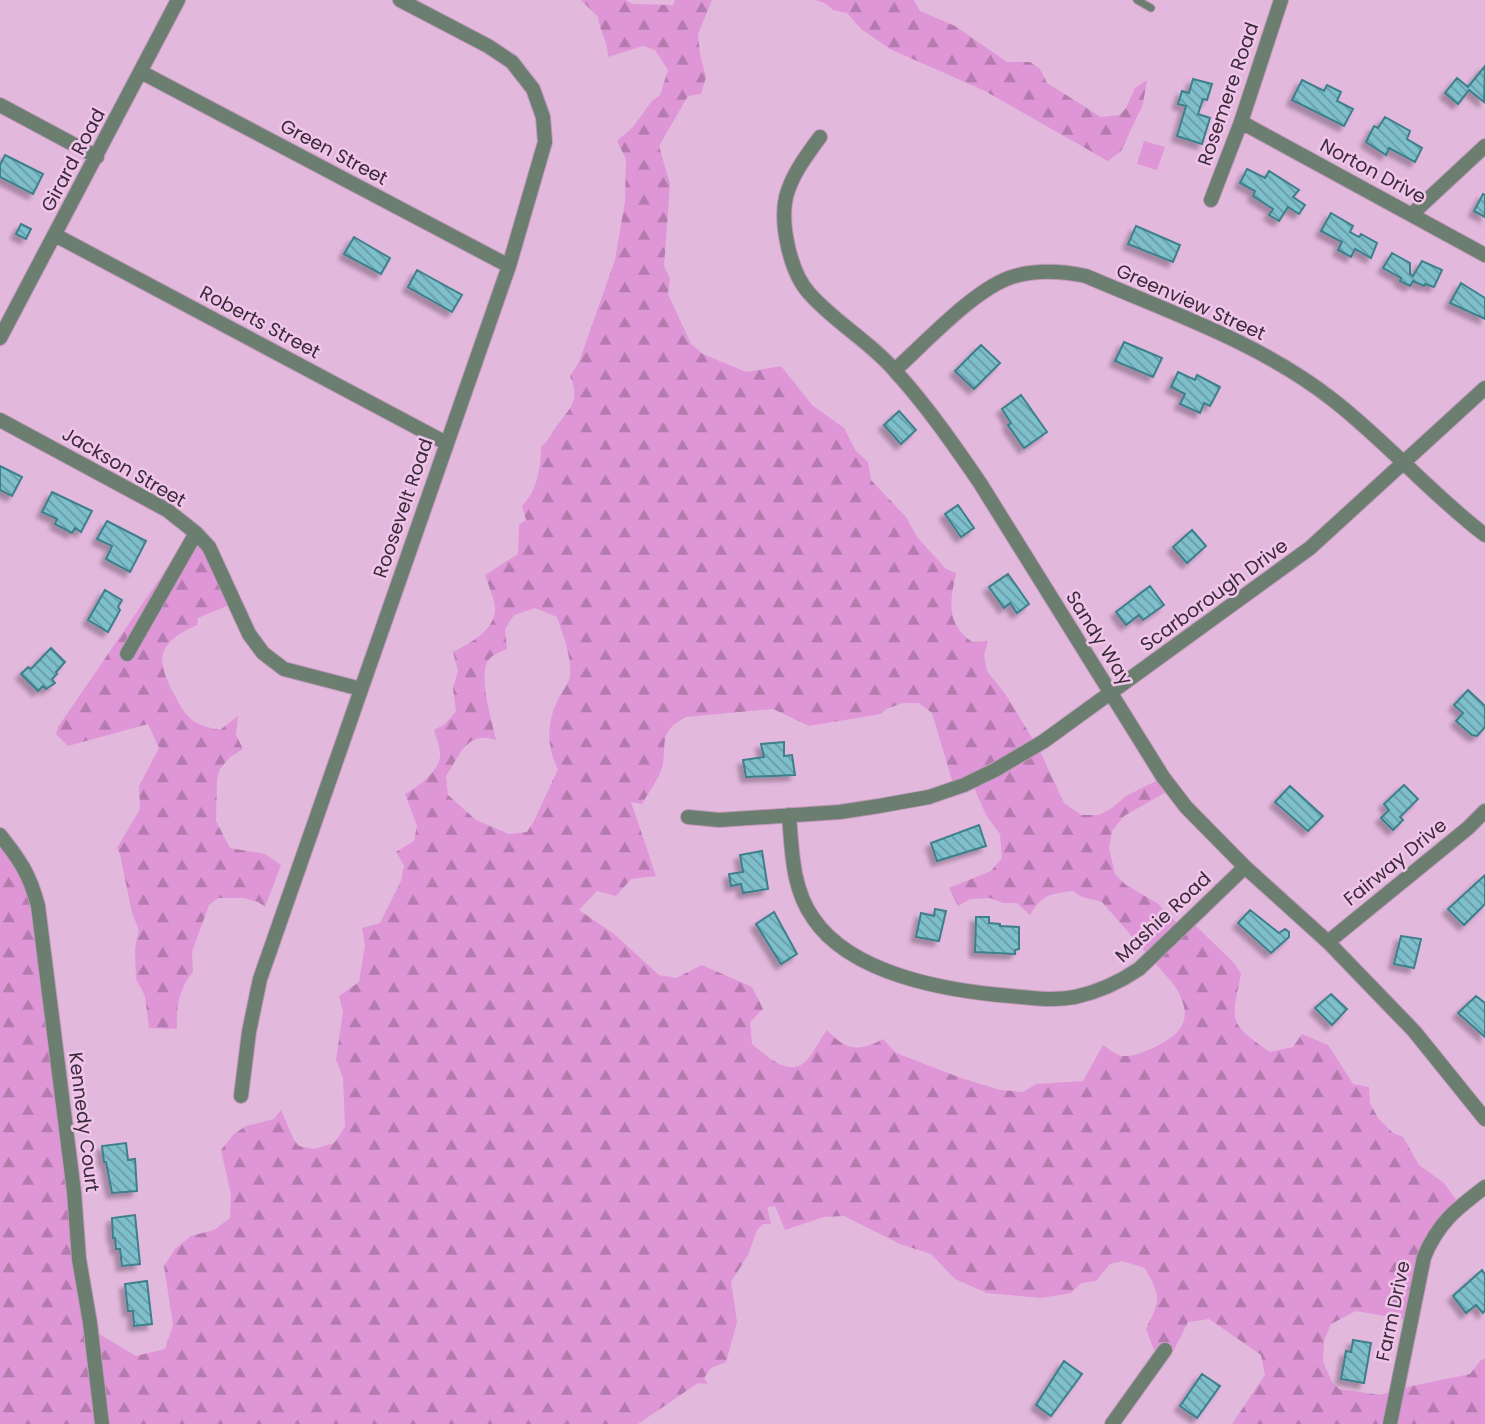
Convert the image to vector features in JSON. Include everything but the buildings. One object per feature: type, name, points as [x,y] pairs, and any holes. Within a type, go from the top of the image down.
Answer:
[{"type":"street","name":"Girard Road","points":[[0,338],[5,316],[55,235],[178,0]]},
{"type":"street","name":"Roosevelt Road","points":[[241,1096],[249,1032],[260,979],[509,266],[545,142],[543,117],[533,89],[512,62],[488,46],[400,0]]},
{"type":"street","name":"Rosemere Road","points":[[1211,200],[1241,122],[1281,0]]},
{"type":"street","name":"Green Street","points":[[141,72],[509,266]]},
{"type":"street","points":[[0,105],[97,157]]},
{"type":"street","name":"Norton Drive","points":[[1241,122],[1485,255]]},
{"type":"street","name":"Sandy Way","points":[[820,137],[801,162],[786,198],[786,225],[795,274],[809,294],[895,370],[981,482],[1163,777],[1186,807],[1245,867],[1328,942],[1414,1031],[1485,1119]]},
{"type":"street","points":[[1412,214],[1485,146]]},
{"type":"street","name":"Roberts Street","points":[[55,235],[446,443]]},
{"type":"street","name":"Greenview Street","points":[[895,370],[972,301],[1012,276],[1063,271],[1086,276],[1244,344],[1311,383],[1334,400],[1455,511],[1485,535]]},
{"type":"street","name":"Scarborough Drive","points":[[688,817],[719,820],[840,812],[929,797],[964,785],[1044,741],[1310,548],[1485,388]]},
{"type":"street","name":"Jackson Street","points":[[0,420],[167,510],[196,533],[209,547],[249,634],[262,653],[285,669],[361,689]]},
{"type":"street","points":[[127,654],[196,533]]},
{"type":"street","name":"Fairway Drive","points":[[1328,942],[1485,811]]},
{"type":"street","name":"Mashie Road","points":[[789,815],[798,885],[803,902],[821,929],[841,946],[866,961],[927,983],[972,993],[1043,999],[1073,997],[1099,991],[1119,982],[1139,970],[1245,867]]},
{"type":"street","name":"Kennedy Court","points":[[0,835],[23,864],[32,882],[37,906],[74,1192],[79,1259],[102,1424]]},
{"type":"street","name":"Farm Drive","points":[[1390,1424],[1424,1257],[1431,1240],[1444,1222],[1485,1187]]},
{"type":"street","points":[[1112,1424],[1165,1350]]},
{"type":"lane","points":[[1137,0],[1152,8]]},
{"type":"green space","points":[[581,0],[626,0],[632,4],[673,5],[675,0],[712,0],[698,34],[706,77],[701,94],[688,96],[659,146],[670,184],[664,266],[670,279],[668,294],[691,344],[703,354],[746,372],[781,366],[812,405],[844,428],[856,451],[868,462],[871,480],[906,517],[917,537],[946,569],[956,573],[951,602],[953,619],[972,642],[988,641],[984,656],[987,671],[1006,695],[1040,751],[1064,803],[1081,815],[1099,815],[1126,796],[1160,779],[1168,791],[1124,816],[1112,831],[1109,848],[1115,874],[1126,885],[1157,903],[1182,928],[1194,924],[1234,963],[1241,974],[1235,1002],[1236,1020],[1246,1034],[1270,1052],[1293,1047],[1302,1034],[1328,1045],[1353,1084],[1369,1087],[1370,1103],[1378,1118],[1393,1133],[1403,1137],[1419,1165],[1444,1183],[1462,1208],[1439,1234],[1407,1320],[1356,1311],[1331,1324],[1324,1341],[1323,1361],[1332,1382],[1339,1389],[1380,1395],[1470,1374],[1481,1360],[1485,1359],[1485,1424],[1232,1424],[1265,1375],[1261,1355],[1209,1319],[1188,1322],[1173,1352],[1160,1365],[1146,1329],[1157,1298],[1145,1268],[1122,1261],[1110,1264],[1096,1281],[1081,1283],[1071,1293],[1041,1298],[987,1293],[955,1279],[931,1254],[900,1244],[844,1216],[824,1217],[785,1230],[775,1206],[767,1207],[771,1224],[763,1224],[757,1230],[748,1255],[731,1282],[737,1322],[726,1362],[711,1368],[704,1378],[708,1384],[698,1383],[638,1424],[0,1424],[0,833],[28,892],[80,1287],[94,1331],[136,1356],[165,1349],[173,1325],[164,1266],[175,1249],[191,1236],[214,1230],[230,1218],[231,1195],[221,1150],[234,1134],[246,1126],[274,1119],[281,1110],[299,1146],[314,1149],[334,1143],[345,1127],[343,1078],[336,1060],[343,1012],[339,996],[359,982],[365,945],[362,928],[380,923],[401,881],[404,865],[396,852],[414,841],[417,826],[405,794],[423,782],[437,765],[440,752],[434,730],[445,724],[456,711],[453,688],[458,671],[453,652],[486,630],[494,617],[495,605],[485,575],[518,554],[519,525],[526,520],[522,506],[537,479],[541,447],[573,402],[574,391],[570,376],[579,362],[615,260],[625,201],[626,159],[617,141],[633,127],[651,102],[660,95],[668,70],[655,50],[643,46],[608,57],[598,17]],"holes":[[[535,608],[557,617],[568,654],[570,676],[554,708],[550,726],[551,752],[558,769],[527,832],[509,834],[476,820],[448,795],[446,776],[471,741],[478,738],[496,740],[487,699],[485,668],[491,657],[507,649],[505,629],[514,615]],[[903,703],[919,703],[932,713],[954,787],[972,783],[986,815],[1000,834],[1002,858],[991,871],[949,888],[958,906],[970,899],[990,898],[1003,903],[1017,903],[1030,915],[1048,896],[1073,891],[1082,897],[1102,902],[1175,986],[1181,997],[1185,1015],[1180,1029],[1174,1035],[1155,1047],[1131,1056],[1120,1055],[1103,1045],[1083,1081],[1036,1084],[1023,1092],[1000,1090],[961,1078],[896,1053],[883,1039],[867,1046],[847,1046],[827,1030],[809,1058],[795,1067],[787,1067],[772,1060],[752,1044],[750,1022],[763,1009],[752,987],[702,965],[676,978],[659,975],[614,934],[579,910],[597,891],[616,896],[631,879],[656,876],[631,802],[642,804],[660,774],[666,737],[678,722],[686,717],[773,709],[809,726],[881,714],[886,709]]]},
{"type":"green space","points":[[815,0],[914,0],[920,11],[955,26],[1007,62],[1030,62],[1040,69],[1047,83],[1101,117],[1120,115],[1135,88],[1147,80],[1143,104],[1121,151],[1108,161],[985,91],[890,49],[861,29],[847,13],[833,10],[825,3]]},
{"type":"green space","points":[[1144,141],[1165,147],[1157,170],[1137,164]]},
{"type":"green space","points":[[191,533],[196,534],[229,605],[198,618],[197,625],[167,645],[162,661],[164,671],[181,707],[195,722],[220,730],[238,716],[236,735],[243,749],[230,757],[220,769],[217,779],[216,821],[230,848],[265,854],[281,865],[265,907],[244,898],[218,898],[209,905],[192,952],[193,972],[179,999],[177,1029],[149,1028],[145,996],[136,979],[135,948],[139,930],[132,913],[117,848],[140,809],[139,786],[159,748],[148,724],[68,746],[56,734],[58,727]]}]
